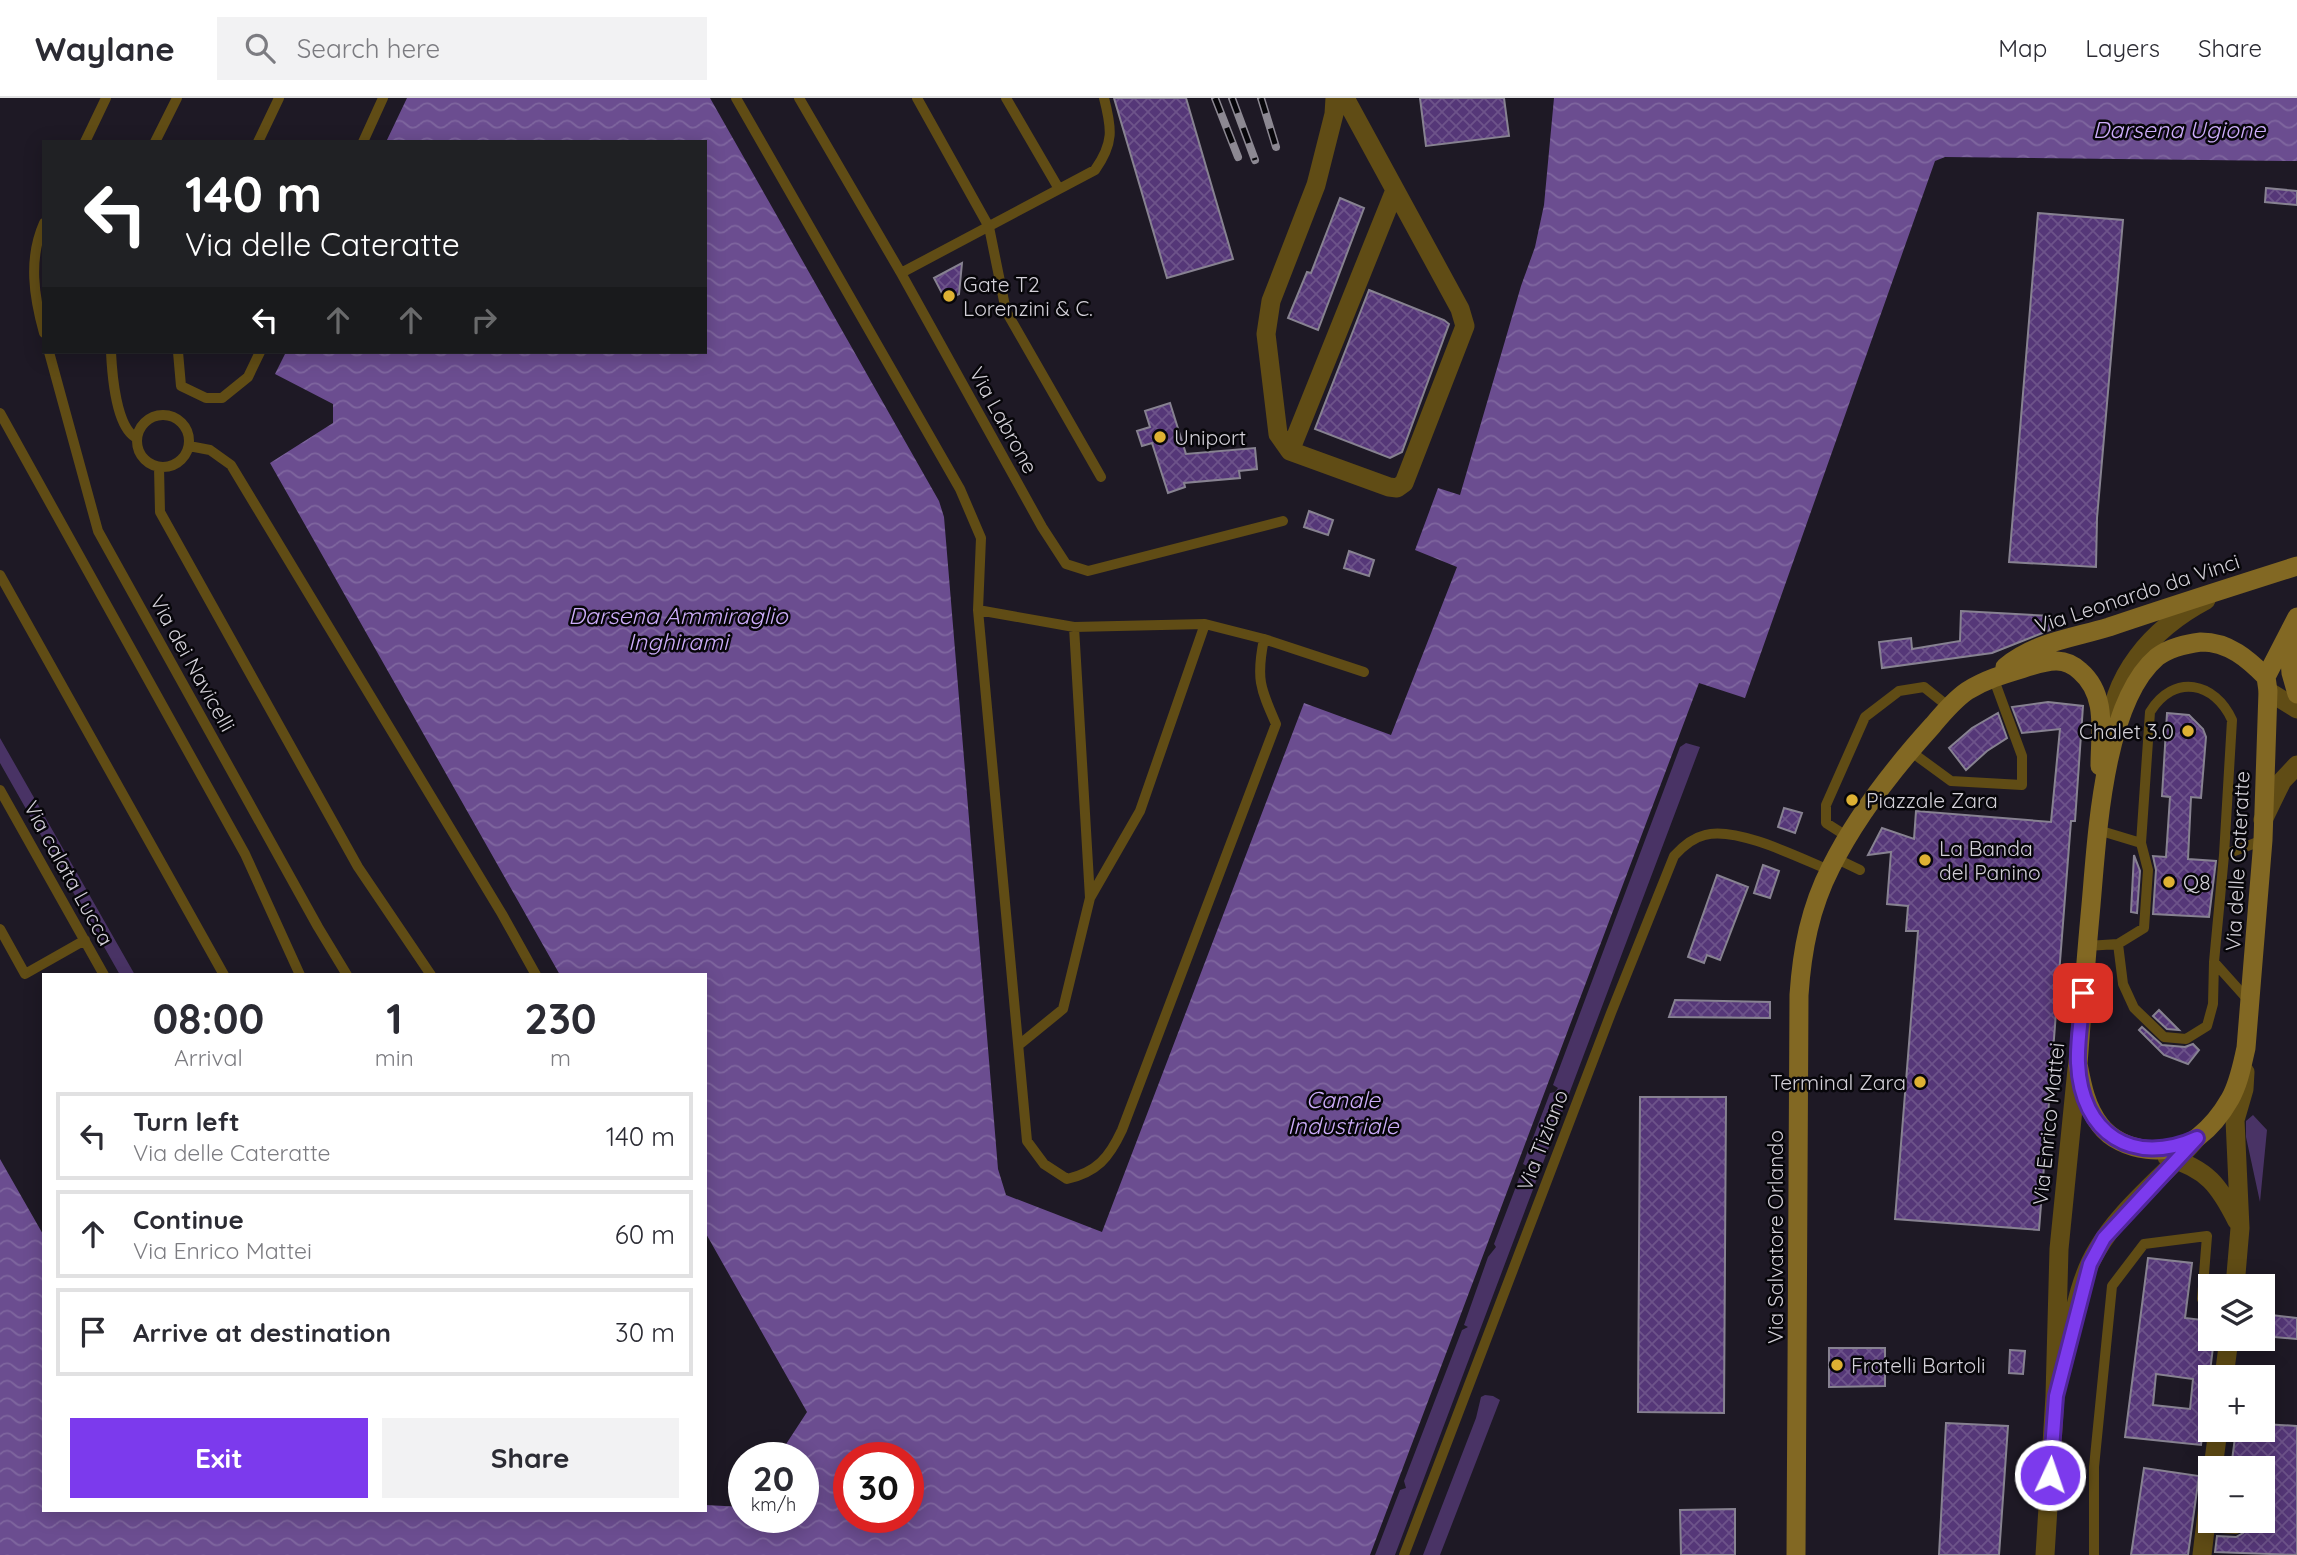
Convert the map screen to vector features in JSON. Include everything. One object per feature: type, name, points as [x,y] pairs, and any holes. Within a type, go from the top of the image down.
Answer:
[{"type":"main road","name":"Via Leonardo da Vinci","points":[[1995,676],[2015,659],[2045,644],[2105,628],[2297,566]]},
{"type":"main road","points":[[2267,684],[2292,626]]},
{"type":"main road","points":[[2292,626],[2291,673],[2297,694]]},
{"type":"main road","name":"Via Enrico Mattei","points":[[2098,823],[2119,721],[2137,682],[2157,658],[2172,648],[2202,642],[2218,643],[2238,652],[2267,684]]},
{"type":"main road","name":"Via Enrico Mattei","points":[[1995,676],[2042,662],[2061,660],[2077,668],[2091,681],[2097,694],[2100,712],[2098,823],[2078,1064]]},
{"type":"main road","points":[[1832,864],[1873,799],[1910,751],[1949,707],[1965,693],[1995,676]]},
{"type":"main road","name":"Via delle Cateratte","points":[[2197,1138],[2230,1100],[2246,1048],[2262,831],[2267,684]]},
{"type":"main road","name":"Via Salvatore Orlando","points":[[1796,1555],[1798,995],[1802,953],[1810,920],[1832,864]]},
{"type":"main road","points":[[2078,1064],[2087,1102],[2101,1126],[2118,1141],[2144,1149],[2173,1148],[2197,1138]]},
{"type":"street","points":[[1335,98],[1334,114],[1316,186],[1271,301],[1266,334],[1278,434],[1290,451],[1396,488],[1404,483],[1465,326],[1460,309],[1345,98]]},
{"type":"street","points":[[1290,451],[1395,190]]},
{"type":"street","name":"Via Enrico Mattei","points":[[2111,753],[2113,704],[2121,683],[2139,654],[2162,629],[2185,612],[2232,586]]},
{"type":"street","points":[[2267,684],[2297,709]]},
{"type":"street","points":[[2262,831],[2282,781],[2297,765]]},
{"type":"street","name":"Via delle Cateratte","points":[[2236,1274],[2240,1228],[2235,1120],[2244,1089],[2246,1048]]},
{"type":"street","name":"Via Enrico Mattei","points":[[2045,1555],[2056,1396],[2059,1249],[2078,1064]]},
{"type":"street","name":"Via Enrico Mattei","points":[[2056,1396],[2081,1292],[2096,1251],[2122,1217],[2197,1138]]},
{"type":"street","points":[[2144,1149],[2178,1160],[2204,1173],[2217,1185],[2240,1228]]},
{"type":"street","points":[[2202,1555],[2204,1533]]},
{"type":"lane","points":[[156,140],[177,98]]},
{"type":"lane","points":[[259,140],[279,98]]},
{"type":"lane","points":[[364,140],[383,98]]},
{"type":"lane","points":[[736,98],[960,489],[981,538],[978,610],[1027,1141],[1044,1164],[1067,1179],[1085,1175],[1110,1155],[1122,1130],[1276,724],[1260,689],[1259,664],[1264,639]]},
{"type":"lane","name":"Via Labrone","points":[[799,98],[901,273],[1042,527],[1066,564],[1088,571],[1283,521]]},
{"type":"lane","points":[[917,98],[989,227],[1006,311],[1101,477]]},
{"type":"lane","points":[[1006,98],[1059,189]]},
{"type":"lane","points":[[901,273],[1095,170],[1105,156],[1111,140],[1110,120],[1104,98]]},
{"type":"lane","points":[[86,140],[101,100]]},
{"type":"lane","points":[[42,230],[34,260],[33,282],[42,324]]},
{"type":"lane","name":"Via dei Navicelli","points":[[50,354],[98,531],[318,928],[346,973]]},
{"type":"lane","points":[[111,354],[113,384],[124,422],[131,435],[137,438]]},
{"type":"lane","points":[[178,354],[181,386],[206,398],[222,398],[248,377],[259,354]]},
{"type":"lane","points":[[0,413],[245,854],[299,973]]},
{"type":"lane","points":[[155,416],[170,416],[177,418],[186,428],[189,446],[178,463],[152,466],[138,451],[137,438],[143,424],[149,419],[155,416]]},
{"type":"lane","points":[[189,446],[210,450],[230,465],[488,890],[535,973]]},
{"type":"lane","points":[[159,467],[160,512],[358,867],[430,973]]},
{"type":"lane","points":[[0,575],[223,973]]},
{"type":"lane","points":[[978,610],[1074,627],[1205,624],[1264,639],[1364,672]]},
{"type":"lane","points":[[1019,1045],[1063,1009],[1090,898],[1140,811],[1205,624]]},
{"type":"lane","points":[[1074,627],[1090,898]]},
{"type":"lane","points":[[1910,751],[1951,781],[2022,785],[2022,756],[1995,676]]},
{"type":"lane","points":[[2087,946],[2118,944],[2144,928],[2148,870],[2141,843],[2150,712],[2157,701],[2172,690],[2192,685],[2226,707],[2232,720],[2213,1004],[2207,1026],[2186,1039],[2164,1037],[2134,1008],[2123,984],[2118,944]]},
{"type":"lane","points":[[1848,837],[1826,823],[1826,805],[1865,718],[1899,691],[1924,687],[1949,707]]},
{"type":"lane","name":"Via calata Lucca","points":[[0,790],[103,973]]},
{"type":"lane","points":[[2098,823],[2141,843]]},
{"type":"lane","points":[[2224,855],[2262,831]]},
{"type":"lane","name":"Via Tiziano","points":[[1404,1555],[1611,1013],[1674,856],[1685,844],[1708,834],[1722,834],[1832,864]]},
{"type":"lane","points":[[1832,864],[1860,870]]},
{"type":"lane","points":[[0,929],[25,974],[85,940]]},
{"type":"lane","points":[[2214,962],[2250,1003]]},
{"type":"lane","points":[[2094,1555],[2094,1467],[2112,1286],[2144,1244],[2207,1236],[2204,1274]]},
{"type":"shaded area","points":[[0,738],[134,973],[119,973],[0,763]]},
{"type":"shaded area","points":[[1686,743],[1700,747],[1395,1555],[1375,1555],[1400,1490],[1406,1488],[1404,1481],[1462,1330],[1468,1327],[1464,1325],[1488,1257],[1496,1247],[1494,1244],[1520,1176],[1526,1172],[1527,1166],[1523,1164],[1550,1093],[1558,1088],[1553,1085],[1680,747]]},
{"type":"shaded area","points":[[2253,1115],[2267,1130],[2260,1202],[2246,1137],[2246,1121]]},
{"type":"shaded area","points":[[1485,1395],[1500,1400],[1440,1555],[1423,1555],[1476,1418],[1481,1397]]},
{"type":"water","points":[[407,98],[710,98],[939,501],[944,517],[998,1169],[1006,1195],[1102,1232],[1304,703],[1391,735],[1457,567],[1415,550],[1438,488],[1460,495],[1521,286],[1535,247],[1544,205],[1554,98],[2297,98],[2297,161],[1945,157],[1935,161],[1745,698],[1699,683],[1370,1555],[0,1555],[0,1159],[42,1232],[42,1512],[707,1512],[707,1505],[728,1506],[728,1533],[819,1533],[819,1442],[787,1442],[807,1412],[707,1236],[707,973],[559,973],[270,463],[333,423],[333,404],[275,374],[285,354],[707,354],[707,140],[387,140]]},
{"type":"building","points":[[1114,98],[1186,98],[1233,259],[1167,278]]},
{"type":"building","points":[[1420,98],[1504,98],[1509,136],[1426,146]]},
{"type":"building","points":[[2266,188],[2297,191],[2297,205],[2265,202]]},
{"type":"building","points":[[1340,198],[1364,208],[1318,330],[1288,318],[1307,272],[1311,273]]},
{"type":"building","points":[[2038,213],[2123,220],[2097,518],[2096,567],[2009,562]]},
{"type":"building","name":"Gate T2 Lorenzini & C.","points":[[962,263],[959,294],[946,301],[934,278]]},
{"type":"building","points":[[1369,290],[1449,324],[1402,452],[1390,458],[1315,429]]},
{"type":"building","points":[[1170,403],[1186,454],[1255,448],[1257,469],[1239,471],[1240,478],[1184,483],[1185,487],[1168,493],[1152,443],[1142,446],[1137,431],[1150,427],[1145,411]]},
{"type":"building","points":[[1309,511],[1333,520],[1328,535],[1304,527]]},
{"type":"building","points":[[1349,551],[1374,560],[1369,576],[1344,568]]},
{"type":"building","points":[[1961,611],[2051,616],[2050,630],[1992,653],[1882,668],[1879,642],[1911,638],[1912,649],[1960,641]]},
{"type":"building","points":[[2048,702],[2083,706],[2075,821],[2071,821],[2039,1230],[1895,1219],[1918,931],[1906,931],[1908,906],[1887,904],[1891,852],[1868,855],[1882,828],[1914,839],[1916,811],[2051,822],[2060,729],[2022,733],[2012,707]]},
{"type":"building","points":[[1998,713],[2007,738],[1966,770],[1949,748],[1972,728]]},
{"type":"building","points":[[2167,713],[2189,715],[2203,729],[2206,737],[2201,798],[2191,797],[2188,859],[2216,861],[2209,917],[2153,914],[2156,870],[2153,856],[2166,857],[2170,797],[2162,796]]},
{"type":"building","points":[[1784,808],[1802,813],[1795,833],[1778,827]]},
{"type":"building","points":[[2134,855],[2140,871],[2137,913],[2131,912]]},
{"type":"building","points":[[1763,865],[1779,871],[1770,898],[1754,893]]},
{"type":"building","points":[[1717,875],[1748,887],[1720,960],[1707,955],[1704,963],[1688,957]]},
{"type":"building","points":[[1675,1000],[1770,1002],[1770,1018],[1669,1017]]},
{"type":"building","points":[[2159,1010],[2179,1030],[2167,1029],[2153,1016]]},
{"type":"building","points":[[2142,1027],[2162,1045],[2185,1047],[2193,1044],[2199,1050],[2188,1064],[2164,1055],[2139,1030]]},
{"type":"building","points":[[1640,1097],[1726,1097],[1724,1413],[1638,1412]]},
{"type":"building","points":[[2148,1258],[2192,1263],[2185,1318],[2198,1320],[2198,1351],[2213,1351],[2211,1365],[2198,1365],[2198,1442],[2201,1442],[2201,1445],[2125,1437]],"holes":[[[2156,1374],[2193,1379],[2190,1409],[2153,1405]]]},
{"type":"building","points":[[2275,1315],[2297,1318],[2297,1339],[2275,1337]]},
{"type":"building","points":[[1829,1348],[1885,1348],[1885,1386],[1829,1387]]},
{"type":"building","points":[[2010,1350],[2025,1351],[2023,1374],[2009,1373]]},
{"type":"building","points":[[1946,1423],[2008,1426],[1999,1555],[1939,1555]]},
{"type":"building","points":[[2275,1425],[2297,1426],[2297,1555],[2215,1552],[2217,1536],[2275,1533],[2275,1456],[2233,1456],[2234,1442],[2275,1442]]},
{"type":"building","points":[[2144,1468],[2198,1476],[2188,1555],[2131,1555]]},
{"type":"building","points":[[1735,1509],[1735,1555],[1681,1555],[1680,1510]]},
{"type":"railway","points":[[1215,98],[1238,157]]},
{"type":"railway","points":[[1232,98],[1255,160]]},
{"type":"railway","points":[[1261,98],[1276,147]]},
{"type":"place","name":"Gate T2 Lorenzini & C.","points":[[949,296]]},
{"type":"place","name":"Uniport","points":[[1160,437]]},
{"type":"place","name":"Chalet 3.0","points":[[2188,731]]},
{"type":"place","name":"Piazzale Zara","points":[[1852,800]]},
{"type":"place","name":"La Banda del Panino","points":[[1925,860]]},
{"type":"place","name":"Q8","points":[[2169,882]]},
{"type":"place","name":"Terminal Zara","points":[[1920,1082]]},
{"type":"place","name":"Fratelli Bartoli","points":[[1837,1365]]},
{"type":"route","points":[[2050,1475],[2056,1396],[2090,1264],[2104,1238],[2197,1138],[2173,1148],[2144,1149],[2126,1145],[2106,1133],[2091,1112],[2078,1064],[2083,993]]},
{"type":"water label","name":"Darsena Ugione","points":[[2179,129]]},
{"type":"water label","name":"Darsena Ammiraglio Inghirami","points":[[678,628]]},
{"type":"water label","name":"Canale Industriale","points":[[1343,1112]]}]
